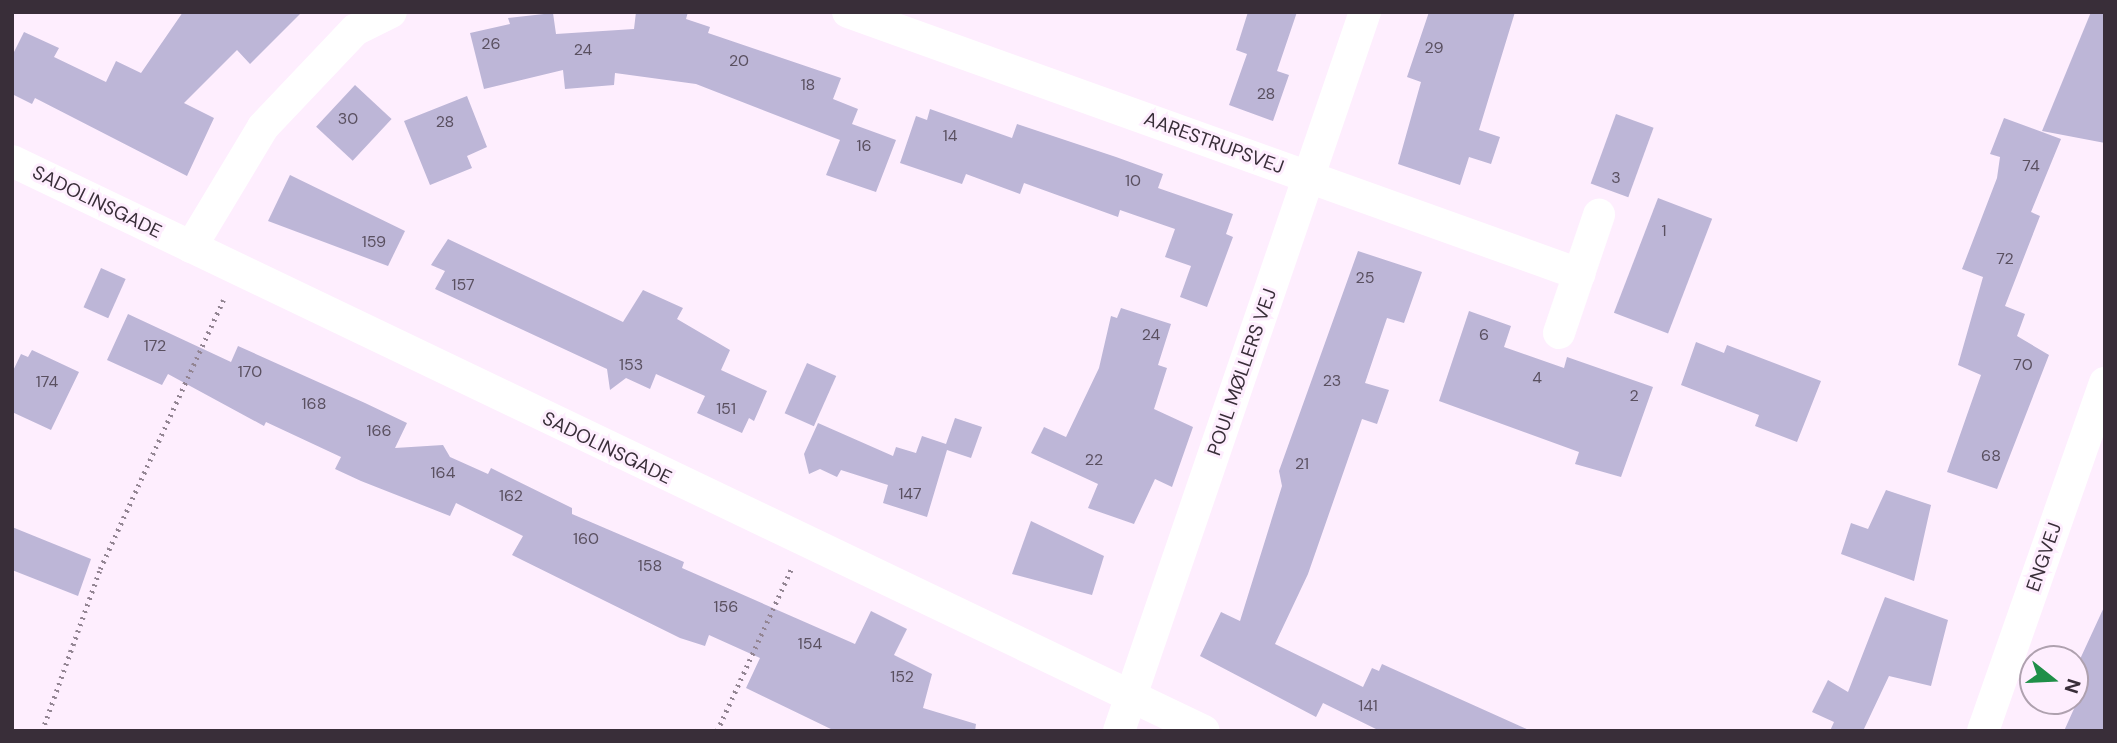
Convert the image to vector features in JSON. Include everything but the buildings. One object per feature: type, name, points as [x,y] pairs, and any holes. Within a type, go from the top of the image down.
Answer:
[{"type":"street","points":[[191,247],[263,127],[355,30],[391,12]]},
{"type":"street","name":"AARESTRUPSVEJ","points":[[848,12],[1578,274]]},
{"type":"street","name":"POUL MØLLERS VEJ","points":[[1119,731],[1365,12]]},
{"type":"street","name":"SADOLINSGADE","points":[[12,161],[804,543],[1204,731]]},
{"type":"street","points":[[1559,333],[1599,215]]},
{"type":"street","name":"ENGVEJ","points":[[1983,731],[2105,383]]},
{"type":"path","points":[[42,731],[100,569],[237,271]]},
{"type":"path","points":[[717,731],[804,543]]}]
